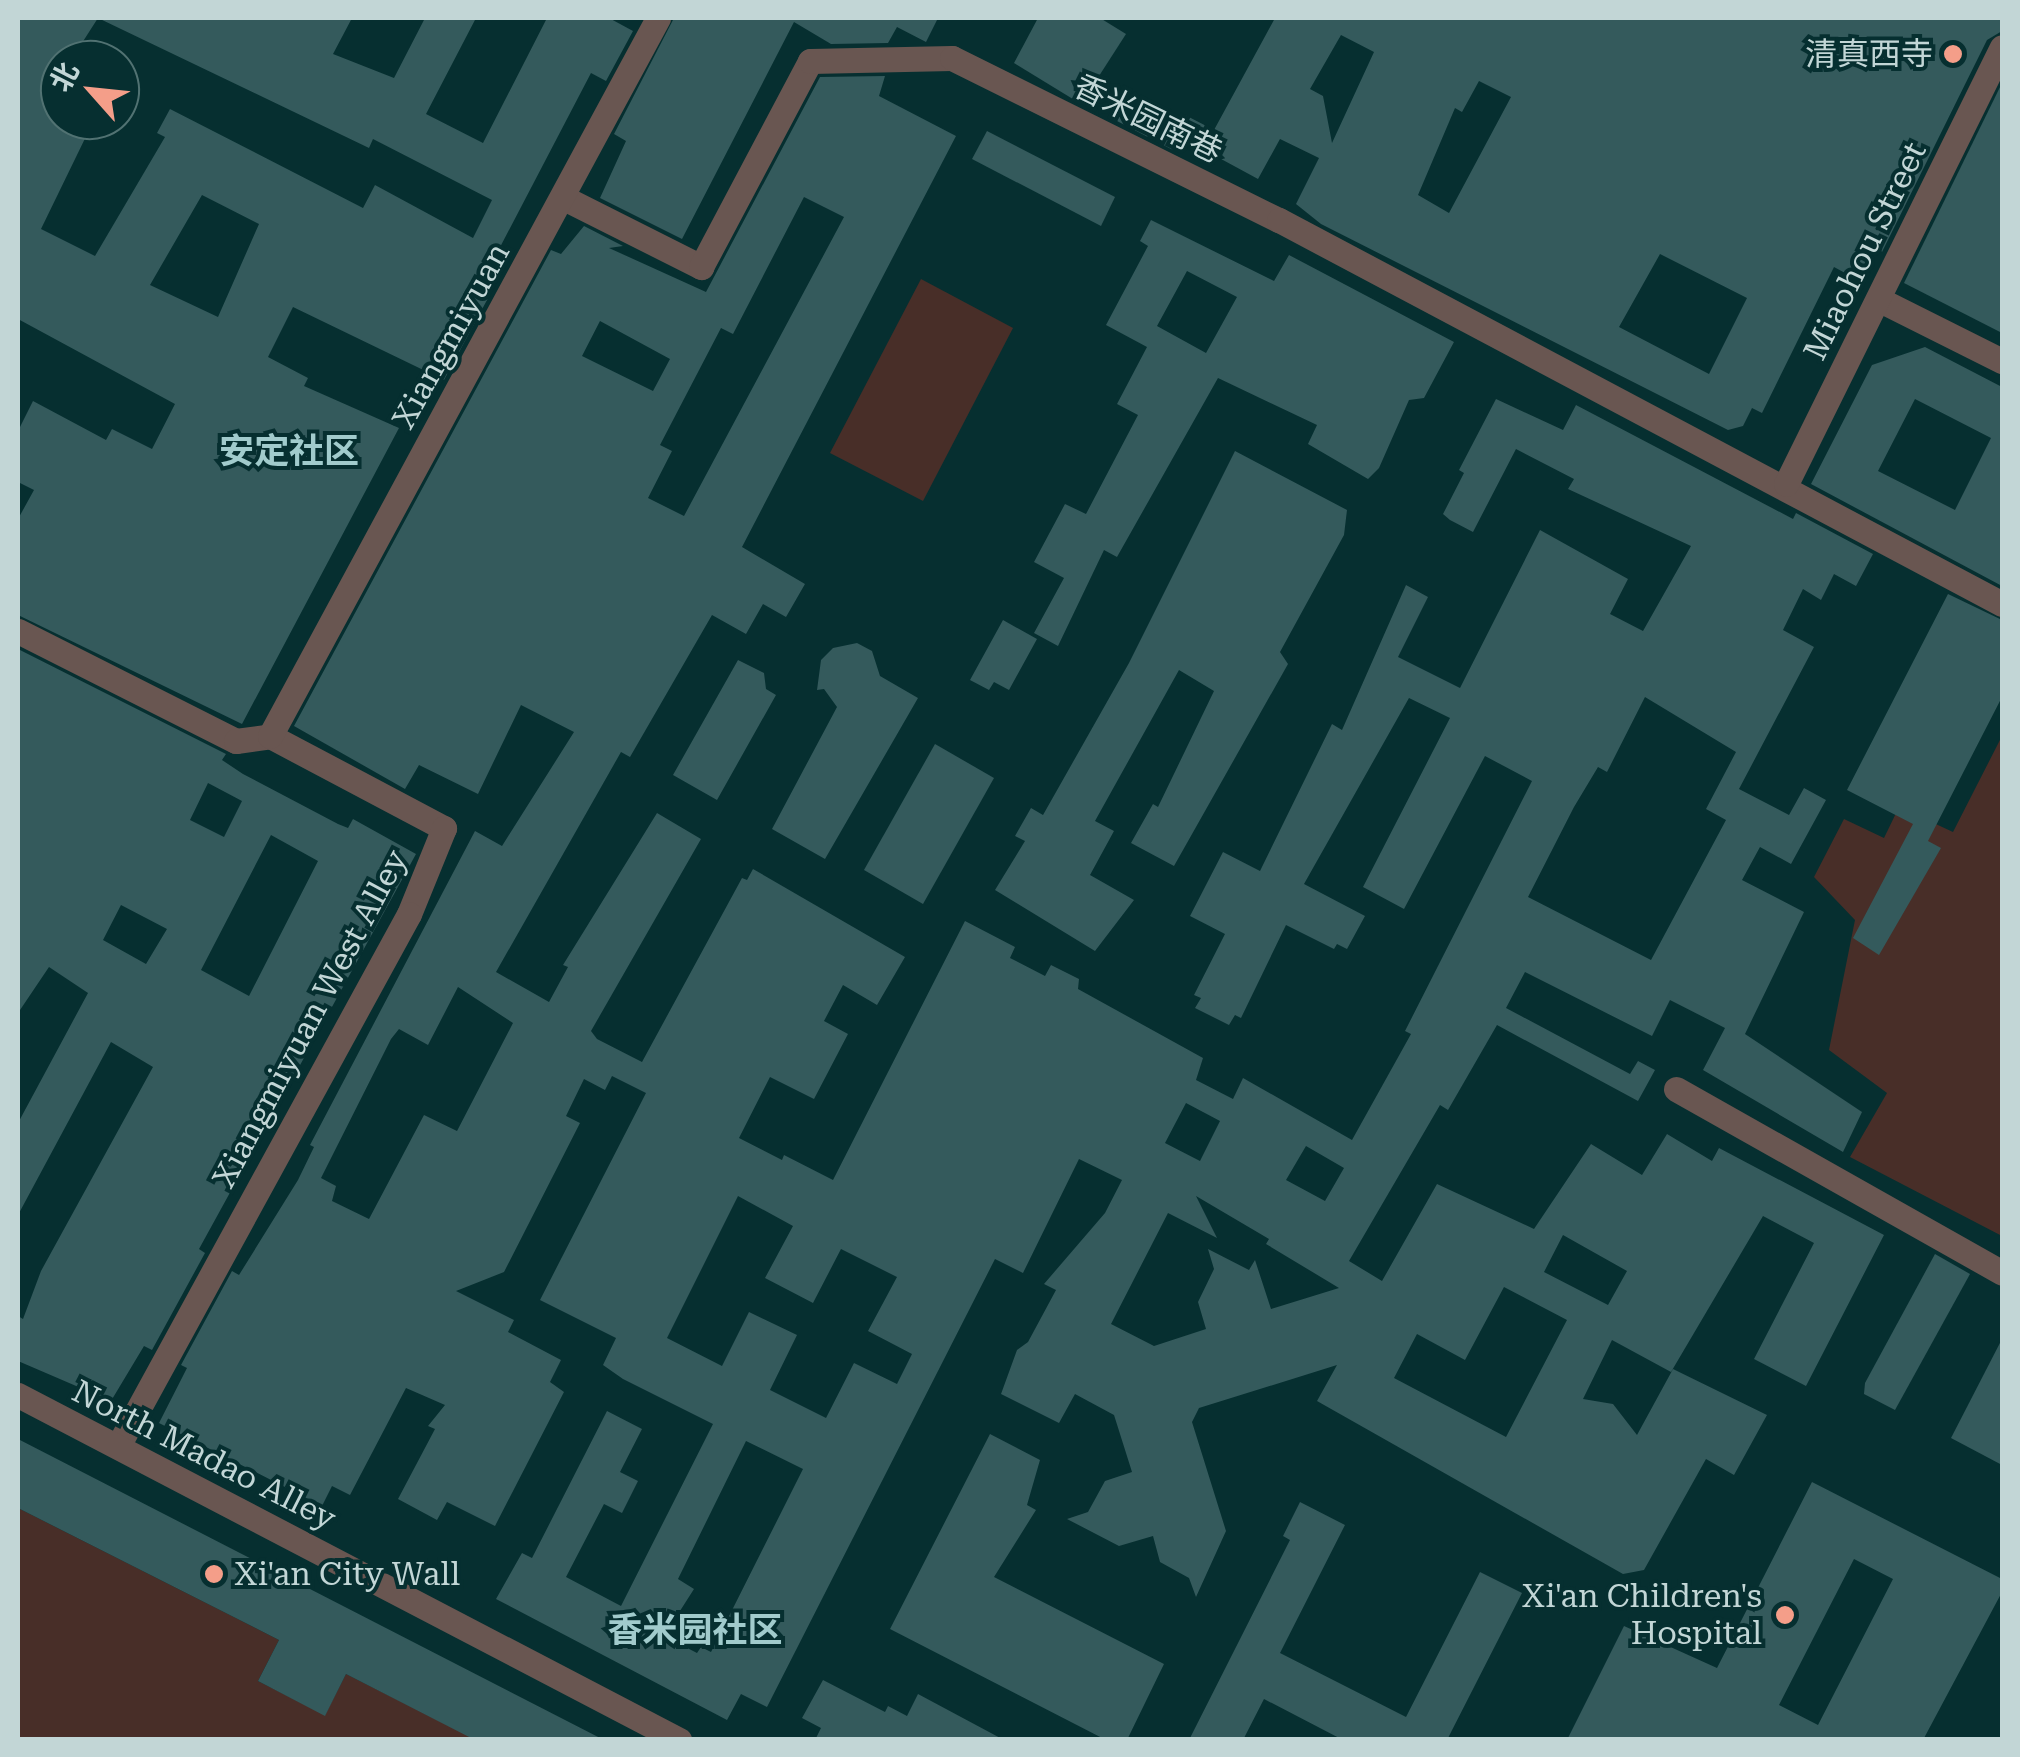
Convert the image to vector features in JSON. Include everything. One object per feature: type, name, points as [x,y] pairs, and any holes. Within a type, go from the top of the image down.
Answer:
[{"type":"street","name":"Xiangmiyuan","points":[[270,736],[658,18]]},
{"type":"street","name":"Miaohou Street","points":[[1786,484],[2002,47]]},
{"type":"street","name":"香米园南巷","points":[[562,197],[701,267],[810,61],[952,58],[1786,484]]},
{"type":"street","points":[[1878,299],[2002,361]]},
{"type":"street","points":[[1786,484],[2002,604]]},
{"type":"street","name":"Xiangmiyuan West Alley","points":[[18,630],[236,741],[270,736],[444,828],[409,914],[118,1446]]},
{"type":"street","points":[[1676,1090],[2002,1272]]},
{"type":"street","name":"North Madao Alley","points":[[18,1395],[679,1740]]},
{"type":"shaded area","points":[[921,279],[1013,328],[923,501],[830,453]]},
{"type":"shaded area","points":[[2002,736],[2002,1236],[1850,1157],[1887,1093],[1829,1050],[1855,920],[1814,877],[1844,819],[1884,838],[1899,807],[1953,832]]},
{"type":"shaded area","points":[[18,1508],[279,1640],[258,1681],[325,1715],[346,1674],[475,1739],[18,1739]]},
{"type":"building","points":[[18,18],[98,18],[352,18],[333,54],[394,78],[425,18],[476,18],[426,114],[483,143],[547,18],[609,18],[633,31],[606,81],[591,73],[497,253],[508,261],[444,380],[293,307],[268,357],[308,378],[304,386],[399,428],[242,724],[18,615],[18,519],[34,490],[18,482],[18,431],[33,401],[106,440],[112,429],[152,449],[175,404],[18,319]],"holes":[[[202,195],[259,224],[218,317],[150,285]]]},
{"type":"building","points":[[674,18],[938,18],[926,42],[897,27],[888,43],[831,44],[794,22],[682,239],[600,198],[626,141],[614,134]]},
{"type":"building","points":[[1038,18],[1100,18],[1126,34],[1081,104],[1014,63]]},
{"type":"building","points":[[1275,18],[2002,18],[2002,31],[1987,40],[1882,252],[1877,243],[1858,280],[1834,267],[1762,413],[1752,408],[1743,426],[1728,430],[1321,224],[1296,204],[1319,158],[1280,139],[1258,179],[1175,134],[1185,115],[1214,130]],"holes":[[[1341,35],[1374,52],[1332,143],[1323,96],[1310,89]],[[1479,81],[1511,97],[1449,213],[1418,195],[1455,108],[1462,112]],[[1660,254],[1747,298],[1709,374],[1619,327]]]},
{"type":"building","points":[[885,76],[879,96],[956,136],[742,547],[805,584],[786,617],[763,604],[746,634],[712,615],[630,757],[621,752],[496,972],[549,1002],[568,967],[563,965],[657,813],[701,839],[591,1031],[597,1039],[642,1062],[742,878],[747,880],[753,869],[905,957],[877,1005],[843,985],[824,1021],[848,1034],[814,1099],[770,1077],[739,1138],[782,1160],[784,1155],[833,1180],[965,921],[1015,947],[1010,958],[1045,976],[1051,965],[1079,979],[1078,989],[1203,1058],[1196,1080],[1233,1099],[1243,1078],[1352,1140],[1411,1034],[1405,1031],[1532,781],[1485,756],[1404,909],[1363,887],[1450,718],[1409,698],[1304,884],[1365,916],[1347,949],[1337,944],[1334,949],[1286,925],[1241,1018],[1235,1015],[1229,1025],[1195,1008],[1201,998],[1194,995],[1225,934],[1190,916],[1223,852],[1260,871],[1332,724],[1342,730],[1406,585],[1428,597],[1398,657],[1460,688],[1540,530],[1628,579],[1610,614],[1643,631],[1691,546],[1568,489],[1574,479],[1516,449],[1473,532],[1450,520],[1443,514],[1464,473],[1459,470],[1496,399],[1563,430],[1576,405],[1793,519],[1796,513],[1873,554],[1856,586],[1834,574],[1821,600],[1803,589],[1783,630],[1814,647],[1739,789],[1789,815],[1804,788],[1826,800],[1791,864],[1760,847],[1742,880],[1804,912],[1745,1034],[1862,1112],[1843,1152],[1703,1070],[1725,1028],[1670,1000],[1652,1036],[1525,972],[1506,1008],[1630,1074],[1638,1061],[1655,1070],[1638,1101],[1497,1025],[1448,1110],[1440,1105],[1349,1261],[1382,1281],[1437,1184],[1534,1229],[1591,1144],[1642,1175],[1667,1134],[1712,1161],[1719,1148],[1884,1235],[1806,1386],[1754,1359],[1814,1243],[1763,1216],[1671,1372],[1612,1340],[1583,1399],[1613,1404],[1637,1435],[1673,1369],[1767,1415],[1734,1475],[1706,1459],[1644,1570],[1623,1574],[1317,1401],[1337,1365],[1199,1408],[1192,1422],[1226,1531],[1196,1597],[1189,1578],[1160,1562],[1153,1536],[1119,1546],[1067,1519],[1088,1512],[1105,1481],[1132,1472],[1114,1415],[1075,1394],[1059,1423],[1001,1394],[1017,1350],[1028,1342],[1056,1290],[1044,1284],[1105,1213],[1122,1180],[1079,1159],[1023,1273],[995,1259],[767,1707],[741,1694],[727,1720],[496,1599],[522,1553],[532,1558],[607,1411],[642,1429],[620,1472],[638,1481],[622,1513],[604,1504],[566,1577],[621,1606],[713,1424],[603,1365],[616,1338],[540,1300],[646,1093],[612,1076],[605,1090],[584,1079],[566,1116],[580,1123],[504,1272],[456,1291],[514,1320],[508,1332],[561,1360],[550,1382],[564,1392],[495,1526],[447,1502],[437,1520],[398,1499],[435,1429],[428,1426],[445,1405],[406,1388],[350,1495],[332,1486],[322,1506],[159,1423],[187,1368],[181,1365],[232,1271],[239,1275],[298,1180],[314,1147],[310,1145],[475,831],[502,846],[574,732],[521,705],[478,794],[419,765],[405,789],[294,726],[551,250],[561,254],[584,226],[623,246],[609,248],[706,292],[820,77]],"holes":[[[804,197],[844,217],[684,516],[648,498],[672,451],[660,445],[721,328],[733,334]],[[600,321],[670,359],[653,391],[582,356]],[[1645,697],[1736,752],[1706,809],[1726,820],[1651,960],[1528,897],[1598,767],[1607,772]],[[458,987],[513,1023],[457,1131],[424,1115],[369,1219],[332,1201],[336,1186],[321,1178],[399,1029],[428,1045]],[[1186,1103],[1220,1121],[1200,1161],[1165,1143]],[[1306,1146],[1344,1168],[1325,1201],[1286,1180]],[[738,1196],[793,1226],[765,1278],[813,1303],[841,1249],[897,1277],[868,1331],[912,1354],[897,1384],[854,1363],[826,1418],[770,1390],[797,1335],[749,1312],[722,1366],[667,1338]],[[1196,1196],[1269,1239],[1266,1244],[1339,1288],[1271,1309],[1255,1260],[1249,1270],[1208,1249],[1214,1269],[1198,1302],[1206,1329],[1154,1346],[1111,1324],[1168,1213],[1217,1238]],[[1563,1235],[1627,1271],[1608,1305],[1544,1272]],[[1504,1287],[1567,1320],[1506,1437],[1394,1378],[1417,1334],[1465,1360]],[[746,1441],[803,1469],[711,1652],[701,1647],[697,1653],[664,1636],[694,1589],[678,1579]]]},
{"type":"building","points":[[2002,83],[2002,333],[1904,283]]},
{"type":"building","points":[[1121,113],[1177,142],[1173,150],[1117,121]]},
{"type":"building","points":[[987,131],[1115,197],[1101,226],[972,159]]},
{"type":"building","points":[[1151,220],[1274,281],[1289,255],[1454,342],[1424,398],[1409,400],[1379,468],[1368,479],[1308,444],[1317,425],[1218,378],[1117,557],[1104,550],[1058,646],[1034,633],[1064,578],[1034,562],[1065,504],[1086,514],[1138,415],[1117,404],[1147,347],[1106,325],[1148,246],[1140,241]],"holes":[[[1187,271],[1237,297],[1206,353],[1157,326]]]},
{"type":"building","points":[[1925,347],[2002,387],[2002,586],[1811,484],[1872,365]],"holes":[[[1915,399],[1991,438],[1955,510],[1878,471]]]},
{"type":"building","points":[[1235,451],[1347,510],[1344,535],[1280,652],[1288,664],[1174,866],[1131,843],[1153,804],[1158,807],[1214,691],[1179,670],[1095,821],[1114,831],[1090,875],[1134,900],[1095,951],[995,890],[1025,841],[1015,836],[1031,808],[1043,815],[1129,663]]},
{"type":"building","points":[[1948,594],[2002,620],[2002,697],[1928,841],[1941,848],[1879,955],[1853,938],[1913,824],[1847,790]]},
{"type":"building","points":[[1003,620],[1037,639],[1009,690],[994,682],[989,690],[970,680]]},
{"type":"building","points":[[857,643],[872,651],[880,676],[918,698],[825,859],[772,829],[837,707],[824,689],[817,690],[821,660],[833,648]]},
{"type":"building","points":[[18,649],[226,754],[222,760],[243,774],[338,824],[348,828],[353,819],[416,854],[199,1249],[205,1253],[152,1350],[144,1346],[111,1401],[18,1361],[18,1316],[23,1319],[41,1271],[153,1067],[111,1042],[18,1215],[18,1123],[88,993],[49,967],[18,1013]],"holes":[[[208,783],[242,801],[224,837],[190,820]],[[271,835],[318,861],[249,996],[201,970]],[[121,905],[167,929],[146,964],[103,940]]]},
{"type":"building","points":[[738,660],[764,673],[766,689],[776,695],[717,800],[673,775]]},
{"type":"building","points":[[935,744],[994,778],[923,904],[864,870]]},
{"type":"building","points":[[1935,1254],[1970,1274],[1895,1410],[1864,1394],[1865,1383]]},
{"type":"building","points":[[2002,1339],[2002,1465],[1951,1438]]},
{"type":"building","points":[[990,1434],[1040,1460],[1027,1505],[1036,1510],[994,1577],[1164,1664],[1127,1740],[1106,1740],[890,1629]]},
{"type":"building","name":"Xi'an City Wall","points":[[18,1439],[604,1740],[475,1740],[346,1674],[325,1716],[258,1681],[279,1640],[18,1508]]},
{"type":"building","name":"Xi'an Children's Hospital","points":[[1812,1482],[2002,1579],[2002,1592],[1923,1740],[1567,1740],[1624,1626],[1717,1668]],"holes":[[[1854,1559],[1893,1579],[1818,1725],[1779,1705]]]},
{"type":"building","points":[[1300,1502],[1345,1525],[1280,1653],[1406,1717],[1480,1572],[1522,1593],[1447,1740],[1343,1740],[1264,1699],[1243,1740],[1189,1740],[1290,1540],[1283,1536]]},
{"type":"building","points":[[823,1680],[885,1712],[888,1706],[907,1716],[918,1694],[1004,1740],[815,1740],[821,1728],[802,1718]]},
{"type":"place","name":"清真西寺","points":[[1953,54]]},
{"type":"place","name":"Xi'an City Wall","points":[[214,1574]]},
{"type":"place","name":"Xi'an Children's Hospital","points":[[1785,1615]]},
{"type":"district","name":"安定社区","points":[[289,452]]},
{"type":"district","name":"香米园社区","points":[[695,1631]]}]
